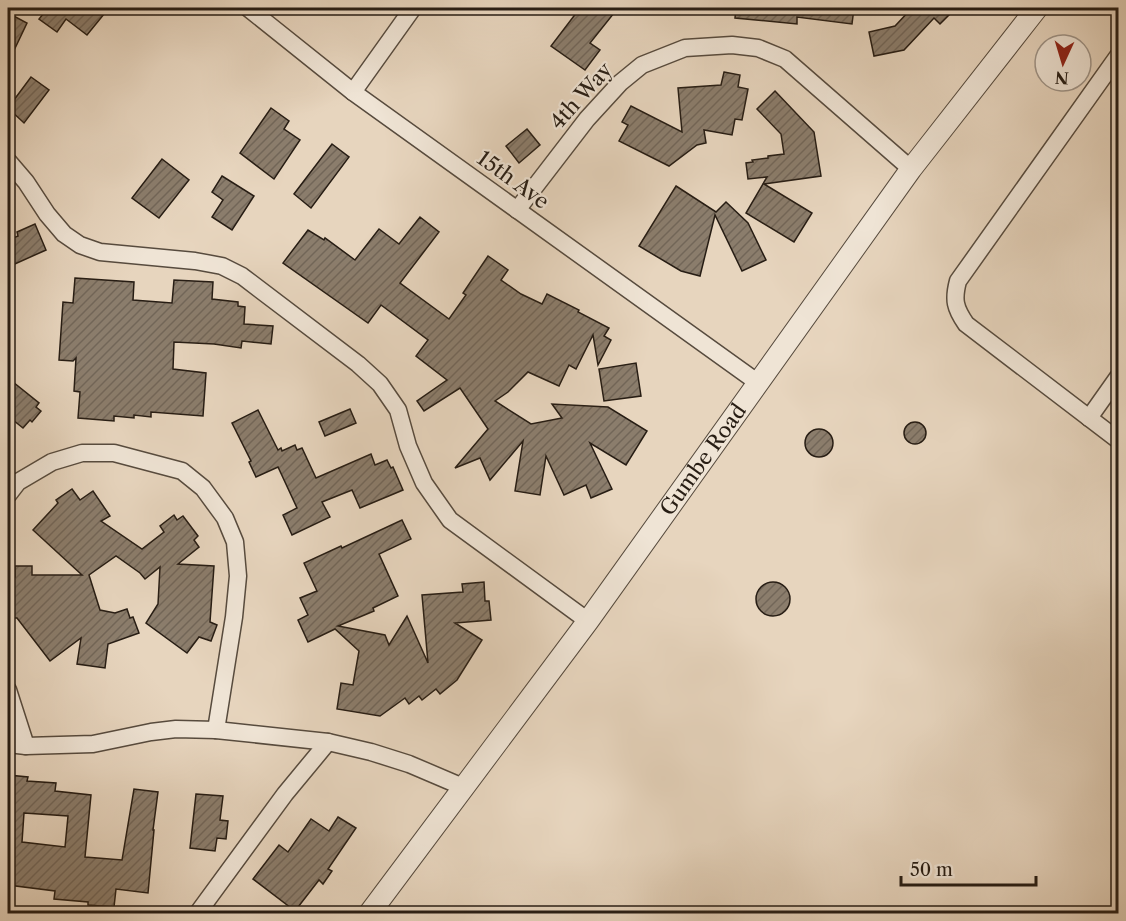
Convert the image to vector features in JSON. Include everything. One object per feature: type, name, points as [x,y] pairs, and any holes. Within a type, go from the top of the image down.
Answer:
[{"type":"street","name":"15th Ave","points":[[248,8],[353,92],[757,382]]},
{"type":"street","points":[[353,92],[413,8]]},
{"type":"street","name":"Gumbe Road","points":[[369,914],[588,621],[911,169],[1037,8]]},
{"type":"street","name":"4th Way","points":[[517,210],[587,119],[620,83],[642,65],[685,48],[732,45],[758,48],[785,59],[911,169]]},
{"type":"street","points":[[1119,56],[958,281],[954,297],[958,312],[966,324],[1119,440]]},
{"type":"street","points":[[8,161],[64,234],[80,245],[100,252],[195,261],[222,266],[242,276],[358,364],[380,384],[398,410],[408,446],[424,483],[450,520],[588,621]]},
{"type":"street","points":[[1089,418],[1119,377]]},
{"type":"street","points":[[8,495],[18,482],[52,462],[82,453],[114,453],[182,471],[203,488],[225,518],[235,542],[238,576],[234,617],[216,730]]},
{"type":"street","points":[[8,690],[26,746]]},
{"type":"street","points":[[8,744],[26,746],[93,744],[176,729],[216,730],[328,742],[409,764],[463,787]]},
{"type":"street","points":[[197,914],[285,794],[328,742]]},
{"type":"building","points":[[48,8],[109,8],[87,35],[66,19],[57,32],[39,19]]},
{"type":"building","points":[[580,8],[618,8],[590,43],[600,50],[585,70],[551,46]]},
{"type":"building","points":[[736,8],[854,8],[852,24],[797,17],[797,24],[735,18]]},
{"type":"building","points":[[912,8],[956,8],[940,24],[934,18],[904,50],[874,56],[869,32],[895,26]]},
{"type":"building","points":[[8,13],[27,23],[8,63]]},
{"type":"building","points":[[724,72],[740,75],[738,87],[748,89],[742,120],[735,119],[732,135],[704,130],[706,143],[697,145],[669,166],[619,141],[628,125],[622,122],[631,106],[682,132],[678,88],[721,85]]},
{"type":"building","points":[[31,77],[49,90],[24,123],[8,108]]},
{"type":"building","points":[[775,91],[814,132],[821,176],[764,184],[812,213],[794,242],[746,213],[767,177],[748,179],[746,163],[784,154],[781,134],[757,109]]},
{"type":"building","points":[[271,108],[289,121],[284,129],[300,140],[274,179],[240,153]]},
{"type":"building","points":[[527,129],[540,145],[519,163],[506,146]]},
{"type":"building","points":[[332,144],[349,157],[311,208],[294,194]]},
{"type":"building","points":[[162,159],[189,180],[159,218],[132,198]]},
{"type":"building","points":[[222,176],[254,196],[232,230],[212,217],[223,200],[212,192]]},
{"type":"building","points":[[676,186],[716,212],[726,202],[748,223],[766,260],[742,271],[715,215],[700,276],[681,271],[639,246]]},
{"type":"building","points":[[420,217],[439,232],[400,283],[449,319],[466,295],[463,293],[488,256],[508,270],[501,280],[521,294],[542,304],[547,294],[609,328],[604,336],[611,340],[598,365],[593,335],[576,369],[569,365],[559,386],[528,372],[508,392],[495,401],[531,424],[562,418],[552,404],[608,407],[647,431],[626,465],[590,443],[612,489],[591,498],[586,485],[564,495],[546,456],[540,495],[515,491],[523,441],[490,480],[480,458],[455,468],[488,429],[460,388],[424,411],[417,401],[447,380],[416,356],[428,340],[381,305],[368,323],[283,263],[308,230],[324,240],[325,238],[355,260],[379,229],[399,244]]},
{"type":"building","points":[[35,224],[46,250],[8,267],[8,240],[18,236],[17,232]]},
{"type":"building","points":[[75,278],[134,282],[133,300],[172,303],[174,280],[213,282],[212,299],[238,302],[238,306],[245,307],[244,324],[273,326],[271,344],[242,341],[241,348],[174,342],[173,369],[206,373],[203,416],[151,412],[151,417],[114,416],[114,421],[78,418],[80,392],[74,391],[76,358],[73,361],[59,360],[63,302],[73,303]]},
{"type":"building","points":[[636,363],[641,396],[604,401],[599,369]]},
{"type":"building","points":[[8,378],[39,403],[36,407],[41,411],[32,422],[30,420],[23,428],[8,416]]},
{"type":"building","points":[[350,409],[356,423],[325,436],[319,422]]},
{"type":"building","points":[[258,410],[278,450],[281,448],[282,451],[295,445],[297,450],[302,448],[316,478],[371,454],[375,465],[387,460],[391,468],[393,467],[403,490],[360,508],[352,490],[322,502],[330,517],[292,535],[283,515],[297,508],[278,467],[256,477],[249,462],[251,461],[232,423]]},
{"type":"building","points":[[911,422],[919,422],[926,429],[926,437],[919,444],[911,444],[904,437],[904,429]]},
{"type":"building","points":[[819,429],[829,433],[833,443],[829,453],[819,457],[809,453],[805,443],[809,433]]},
{"type":"building","points":[[72,489],[80,500],[93,491],[110,516],[101,521],[142,549],[164,532],[160,526],[174,515],[177,520],[183,516],[198,536],[194,540],[199,547],[178,564],[214,566],[210,622],[217,625],[211,641],[199,637],[187,653],[146,623],[158,604],[160,567],[145,579],[116,556],[89,575],[100,610],[115,613],[127,609],[139,633],[108,644],[105,668],[77,664],[81,638],[50,661],[17,618],[8,618],[8,594],[11,594],[11,577],[15,577],[15,566],[32,566],[32,575],[82,575],[33,530],[58,503],[56,500]]},
{"type":"building","points":[[402,520],[411,539],[379,554],[398,596],[373,608],[374,611],[338,626],[385,635],[389,645],[407,616],[428,663],[422,595],[463,592],[462,584],[484,582],[485,601],[489,601],[491,620],[455,623],[482,640],[457,680],[440,694],[436,689],[422,700],[419,696],[409,704],[405,698],[380,716],[337,709],[341,683],[353,685],[359,651],[335,629],[308,642],[298,620],[308,615],[300,598],[317,591],[304,563]]},
{"type":"building","points":[[773,582],[785,587],[790,599],[785,611],[773,616],[761,611],[756,599],[761,587]]},
{"type":"building","points":[[8,775],[28,777],[27,781],[56,783],[55,791],[91,795],[85,857],[122,860],[134,789],[158,792],[148,893],[116,889],[114,907],[54,899],[55,891],[8,885]],"holes":[[[24,813],[68,816],[65,847],[22,842]]]},
{"type":"building","points":[[196,794],[223,796],[220,820],[228,821],[226,839],[217,838],[215,851],[190,848]]},
{"type":"building","points":[[338,817],[356,828],[328,869],[332,871],[323,884],[319,880],[295,911],[253,879],[279,845],[288,852],[311,819],[329,831]]}]
